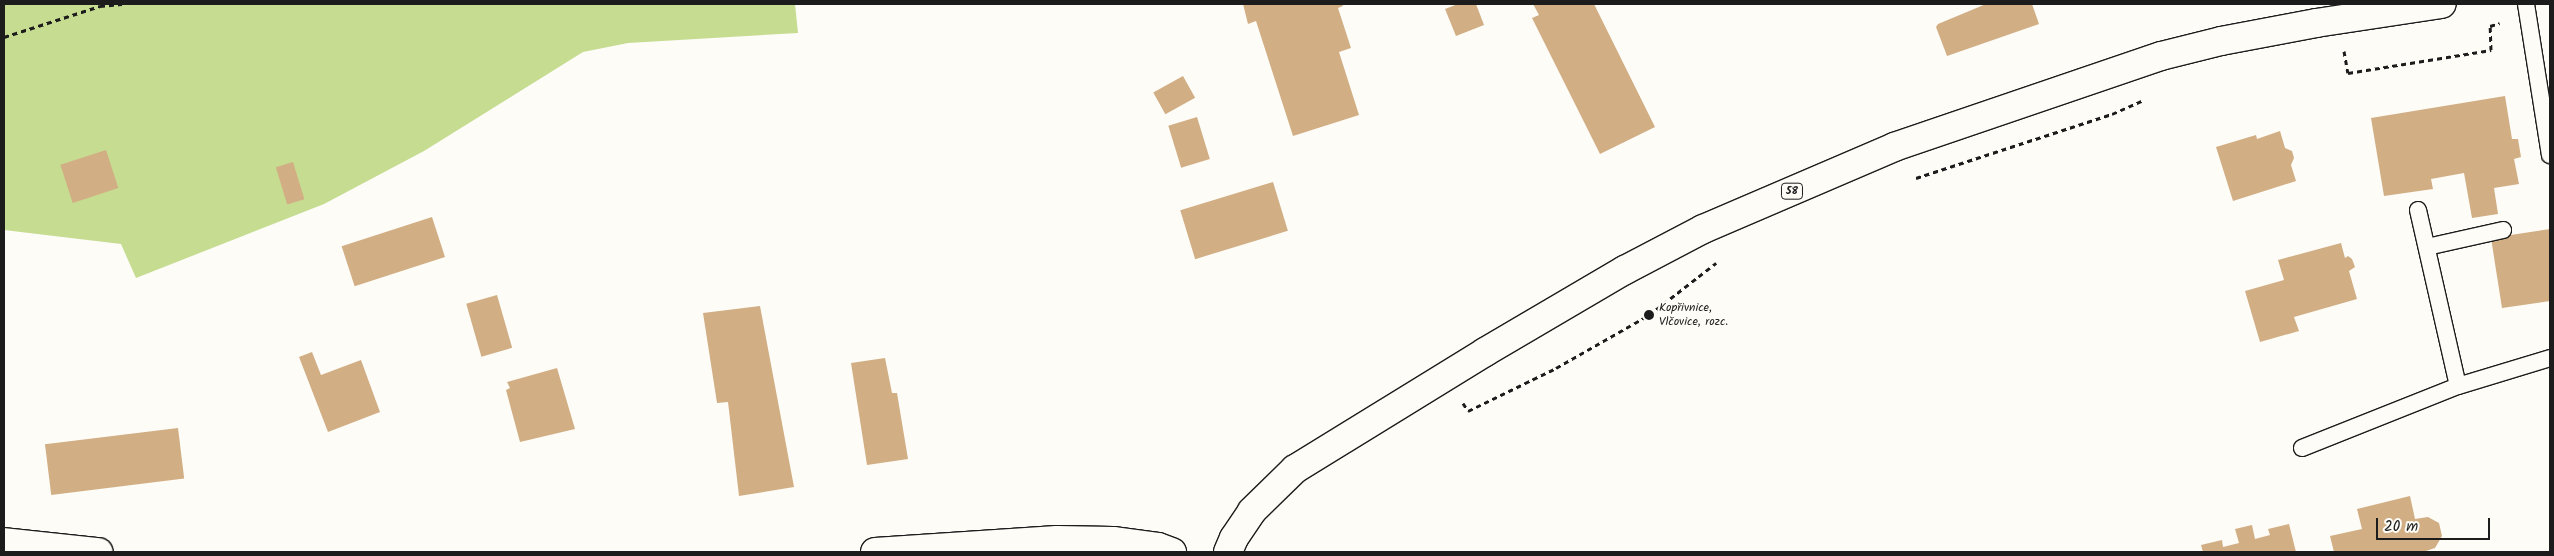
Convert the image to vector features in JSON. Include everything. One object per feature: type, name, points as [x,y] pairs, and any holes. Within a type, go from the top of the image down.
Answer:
[{"type":"main road","name":"58","points":[[1228,552],[1234,538],[1252,512],[1295,469],[1493,347],[1625,270],[1703,229],[1894,147],[2161,56],[2221,41],[2316,23],[2442,4]]},
{"type":"main road","points":[[875,552],[1057,540],[1113,540],[1158,547],[1172,552]]},
{"type":"main road","points":[[4,542],[98,552]]},
{"type":"lane","points":[[2526,4],[2550,155]]},
{"type":"lane","points":[[2418,210],[2428,247],[2458,386]]},
{"type":"lane","points":[[2428,247],[2503,230]]},
{"type":"lane","points":[[2302,448],[2458,386],[2550,358]]},
{"type":"path","points":[[4,38],[100,6],[122,4]]},
{"type":"path","points":[[2335,51],[2344,49],[2348,73],[2482,52],[2491,50],[2490,26],[2501,23]]},
{"type":"path","points":[[1907,181],[2112,114],[2148,98]]},
{"type":"path","points":[[1460,397],[1468,411],[1556,368],[1649,315],[1718,262]]},
{"type":"green space","points":[[4,4],[795,4],[798,33],[628,43],[583,52],[424,151],[324,204],[136,278],[121,244],[4,230]]},
{"type":"building","points":[[1243,4],[1342,4],[1343,6],[1338,8],[1351,48],[1339,52],[1359,115],[1293,136],[1256,21],[1248,24]]},
{"type":"building","points":[[1458,4],[1476,4],[1484,25],[1456,36],[1445,9]]},
{"type":"building","points":[[1533,4],[1594,4],[1655,127],[1600,154],[1532,18],[1539,15]]},
{"type":"building","points":[[1986,4],[2032,4],[2039,24],[1947,56],[1936,27],[1938,24]]},
{"type":"building","points":[[1183,76],[1195,98],[1165,114],[1153,92]]},
{"type":"building","points":[[2505,96],[2512,139],[2518,139],[2521,157],[2514,159],[2519,184],[2494,188],[2498,214],[2472,218],[2464,173],[2431,179],[2433,189],[2384,196],[2371,118]]},
{"type":"building","points":[[1197,117],[1210,159],[1181,168],[1168,126]]},
{"type":"building","points":[[2280,131],[2285,148],[2292,151],[2294,158],[2291,165],[2296,181],[2233,201],[2216,147],[2256,135],[2257,139]]},
{"type":"building","points":[[106,150],[118,188],[73,203],[60,165]]},
{"type":"building","points":[[293,162],[304,199],[287,205],[276,167]]},
{"type":"building","points":[[1273,182],[1288,231],[1195,259],[1180,210]]},
{"type":"building","points":[[432,217],[445,257],[355,286],[342,246]]},
{"type":"building","points":[[2550,229],[2550,301],[2502,308],[2491,238]]},
{"type":"building","points":[[2341,243],[2345,258],[2348,256],[2352,259],[2355,267],[2349,271],[2357,299],[2294,317],[2299,331],[2260,342],[2245,291],[2284,280],[2278,260]]},
{"type":"building","points":[[497,295],[512,348],[481,357],[466,304]]},
{"type":"building","points":[[760,306],[794,487],[739,496],[728,402],[717,403],[703,313]]},
{"type":"building","points":[[312,352],[321,375],[361,360],[380,412],[328,432],[299,357]]},
{"type":"building","points":[[885,358],[892,393],[897,393],[908,459],[867,465],[851,363]]},
{"type":"building","points":[[557,368],[575,429],[520,442],[506,390],[510,388],[507,382]]},
{"type":"building","points":[[178,428],[184,479],[51,495],[45,444]]},
{"type":"building","points":[[2410,496],[2415,519],[2428,517],[2439,523],[2442,536],[2435,548],[2423,552],[2334,552],[2330,536],[2362,529],[2357,509]]},
{"type":"building","points":[[2289,524],[2296,552],[2203,552],[2201,545],[2222,540],[2223,547],[2239,543],[2235,529],[2252,525],[2255,539],[2270,535],[2268,529]]},
{"type":"place","name":"Kopřivnice, Vlčovice, rozc.","points":[[1649,315]]}]
